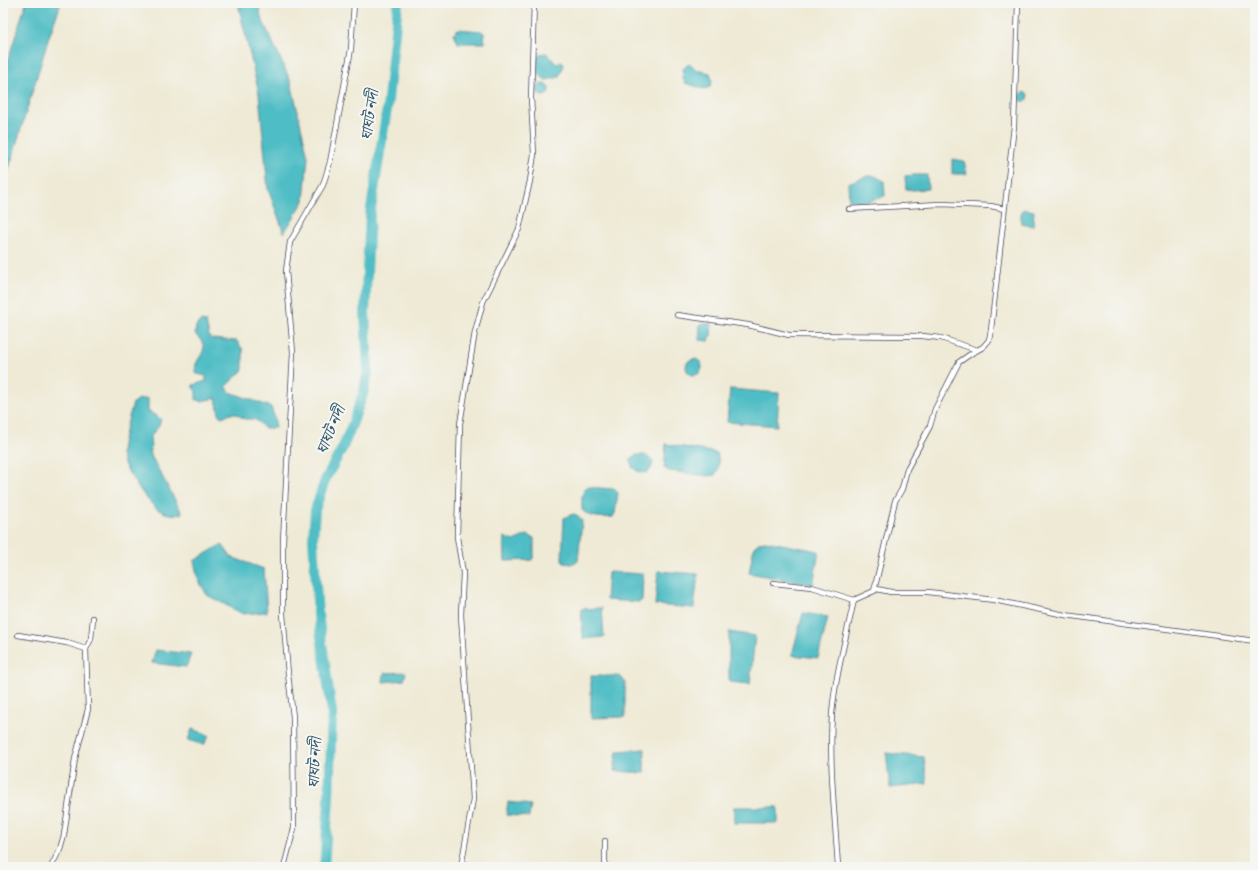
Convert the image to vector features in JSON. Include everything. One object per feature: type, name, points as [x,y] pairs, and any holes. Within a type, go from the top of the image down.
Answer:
[{"type":"street","points":[[284,867],[294,828],[293,717],[283,614],[284,541],[292,352],[286,271],[290,242],[323,185],[330,162],[351,49],[354,3]]},
{"type":"street","points":[[461,867],[473,799],[462,615],[463,573],[457,537],[460,424],[475,332],[483,302],[519,229],[530,181],[534,154],[531,98],[534,3]]},
{"type":"street","points":[[874,591],[895,501],[902,488],[907,470],[920,441],[930,426],[935,409],[959,362],[983,347],[989,340],[1014,126],[1018,3]]},
{"type":"street","points":[[849,209],[940,204],[991,206],[1004,209]]},
{"type":"street","points":[[677,315],[748,325],[789,334],[922,336],[941,338],[977,350]]},
{"type":"street","points":[[773,583],[812,587],[854,600],[877,589],[891,592],[928,592],[987,599],[1065,615],[1255,640]]},
{"type":"street","points":[[838,867],[831,746],[832,712],[837,674],[854,600]]},
{"type":"street","points":[[50,867],[60,850],[64,835],[75,759],[88,709],[86,649],[91,639],[93,618]]},
{"type":"street","points":[[18,636],[67,643],[86,649]]},
{"type":"street","points":[[605,841],[605,867]]},
{"type":"water","points":[[26,3],[61,3],[49,37],[3,188],[3,75]]},
{"type":"water","points":[[238,3],[259,3],[261,17],[291,82],[308,157],[304,201],[284,233],[268,189],[259,94]]},
{"type":"water","points":[[458,29],[481,31],[484,33],[485,43],[458,43],[454,33]]},
{"type":"water","points":[[546,53],[557,64],[562,62],[564,65],[559,77],[546,80],[538,72],[536,64],[538,57],[540,54]]},
{"type":"water","points":[[688,64],[700,71],[710,73],[712,80],[710,87],[704,89],[685,83],[683,79],[683,69]]},
{"type":"water","points":[[541,84],[545,84],[549,90],[545,96],[541,96],[537,92],[537,88]]},
{"type":"water","points":[[1022,93],[1026,93],[1028,97],[1026,101],[1022,101],[1020,99],[1020,95]]},
{"type":"water","points":[[952,159],[964,161],[967,174],[952,174]]},
{"type":"water","points":[[927,175],[928,189],[906,189],[905,176]]},
{"type":"water","points":[[867,176],[875,176],[884,181],[885,196],[866,202],[849,200],[848,183]]},
{"type":"water","points":[[1025,209],[1034,211],[1033,226],[1021,224],[1021,211]]},
{"type":"water","points":[[201,321],[206,322],[209,336],[212,339],[237,341],[243,350],[243,370],[226,386],[230,392],[271,407],[275,419],[275,428],[264,428],[254,419],[245,419],[234,413],[221,417],[216,398],[202,401],[196,400],[196,391],[193,388],[193,385],[206,381],[206,376],[197,374],[195,370],[204,348],[202,341],[195,334],[196,326]]},
{"type":"water","points":[[700,324],[712,324],[711,336],[708,341],[699,340]]},
{"type":"water","points":[[694,359],[700,361],[702,367],[700,373],[694,375],[688,373],[686,367],[688,361]]},
{"type":"water","points":[[730,389],[779,393],[777,426],[727,422]]},
{"type":"water","points":[[138,399],[148,399],[148,411],[161,419],[159,426],[150,437],[151,448],[149,452],[182,513],[165,513],[151,504],[135,483],[123,460],[121,450],[124,437],[133,403]]},
{"type":"water","points":[[666,444],[717,453],[719,464],[717,472],[715,475],[709,476],[669,471],[664,468]]},
{"type":"water","points":[[636,455],[645,455],[653,461],[651,469],[646,473],[637,471],[632,467],[631,459]]},
{"type":"water","points":[[588,487],[614,489],[618,493],[613,517],[596,517],[585,513],[582,510],[582,497],[584,489]]},
{"type":"water","points":[[573,514],[577,515],[582,521],[578,561],[571,564],[564,563],[562,559],[564,518]]},
{"type":"water","points":[[527,535],[534,538],[534,555],[532,560],[505,561],[504,537],[513,541]]},
{"type":"water","points":[[765,541],[819,551],[813,585],[749,573],[754,547],[760,542]]},
{"type":"water","points":[[222,544],[231,557],[264,569],[267,612],[243,614],[207,595],[198,579],[194,561]]},
{"type":"water","points":[[658,571],[698,574],[694,608],[655,605]]},
{"type":"water","points":[[608,572],[643,574],[642,600],[640,602],[606,600]]},
{"type":"water","points":[[602,608],[604,637],[583,639],[581,609]]},
{"type":"water","points":[[803,613],[828,617],[818,658],[792,655]]},
{"type":"water","points":[[729,632],[755,636],[750,684],[729,682]]},
{"type":"water","points":[[156,650],[191,654],[186,667],[152,663]]},
{"type":"water","points":[[406,672],[404,680],[383,682],[384,673]]},
{"type":"water","points":[[591,676],[620,676],[625,682],[625,717],[591,718]]},
{"type":"water","points":[[192,729],[209,735],[204,745],[188,740]]},
{"type":"water","points":[[645,749],[644,773],[614,771],[617,751]]},
{"type":"water","points":[[886,753],[924,757],[927,784],[890,788]]},
{"type":"water","points":[[508,802],[531,805],[529,817],[506,815]]},
{"type":"water","points":[[734,807],[778,807],[778,823],[734,823]]},
{"type":"waterway","name":"ঘাঘট নদী","points":[[324,867],[329,799],[332,713],[318,615],[313,539],[315,510],[325,480],[343,447],[352,425],[364,391],[368,371],[365,312],[370,215],[387,109],[398,3]]}]
